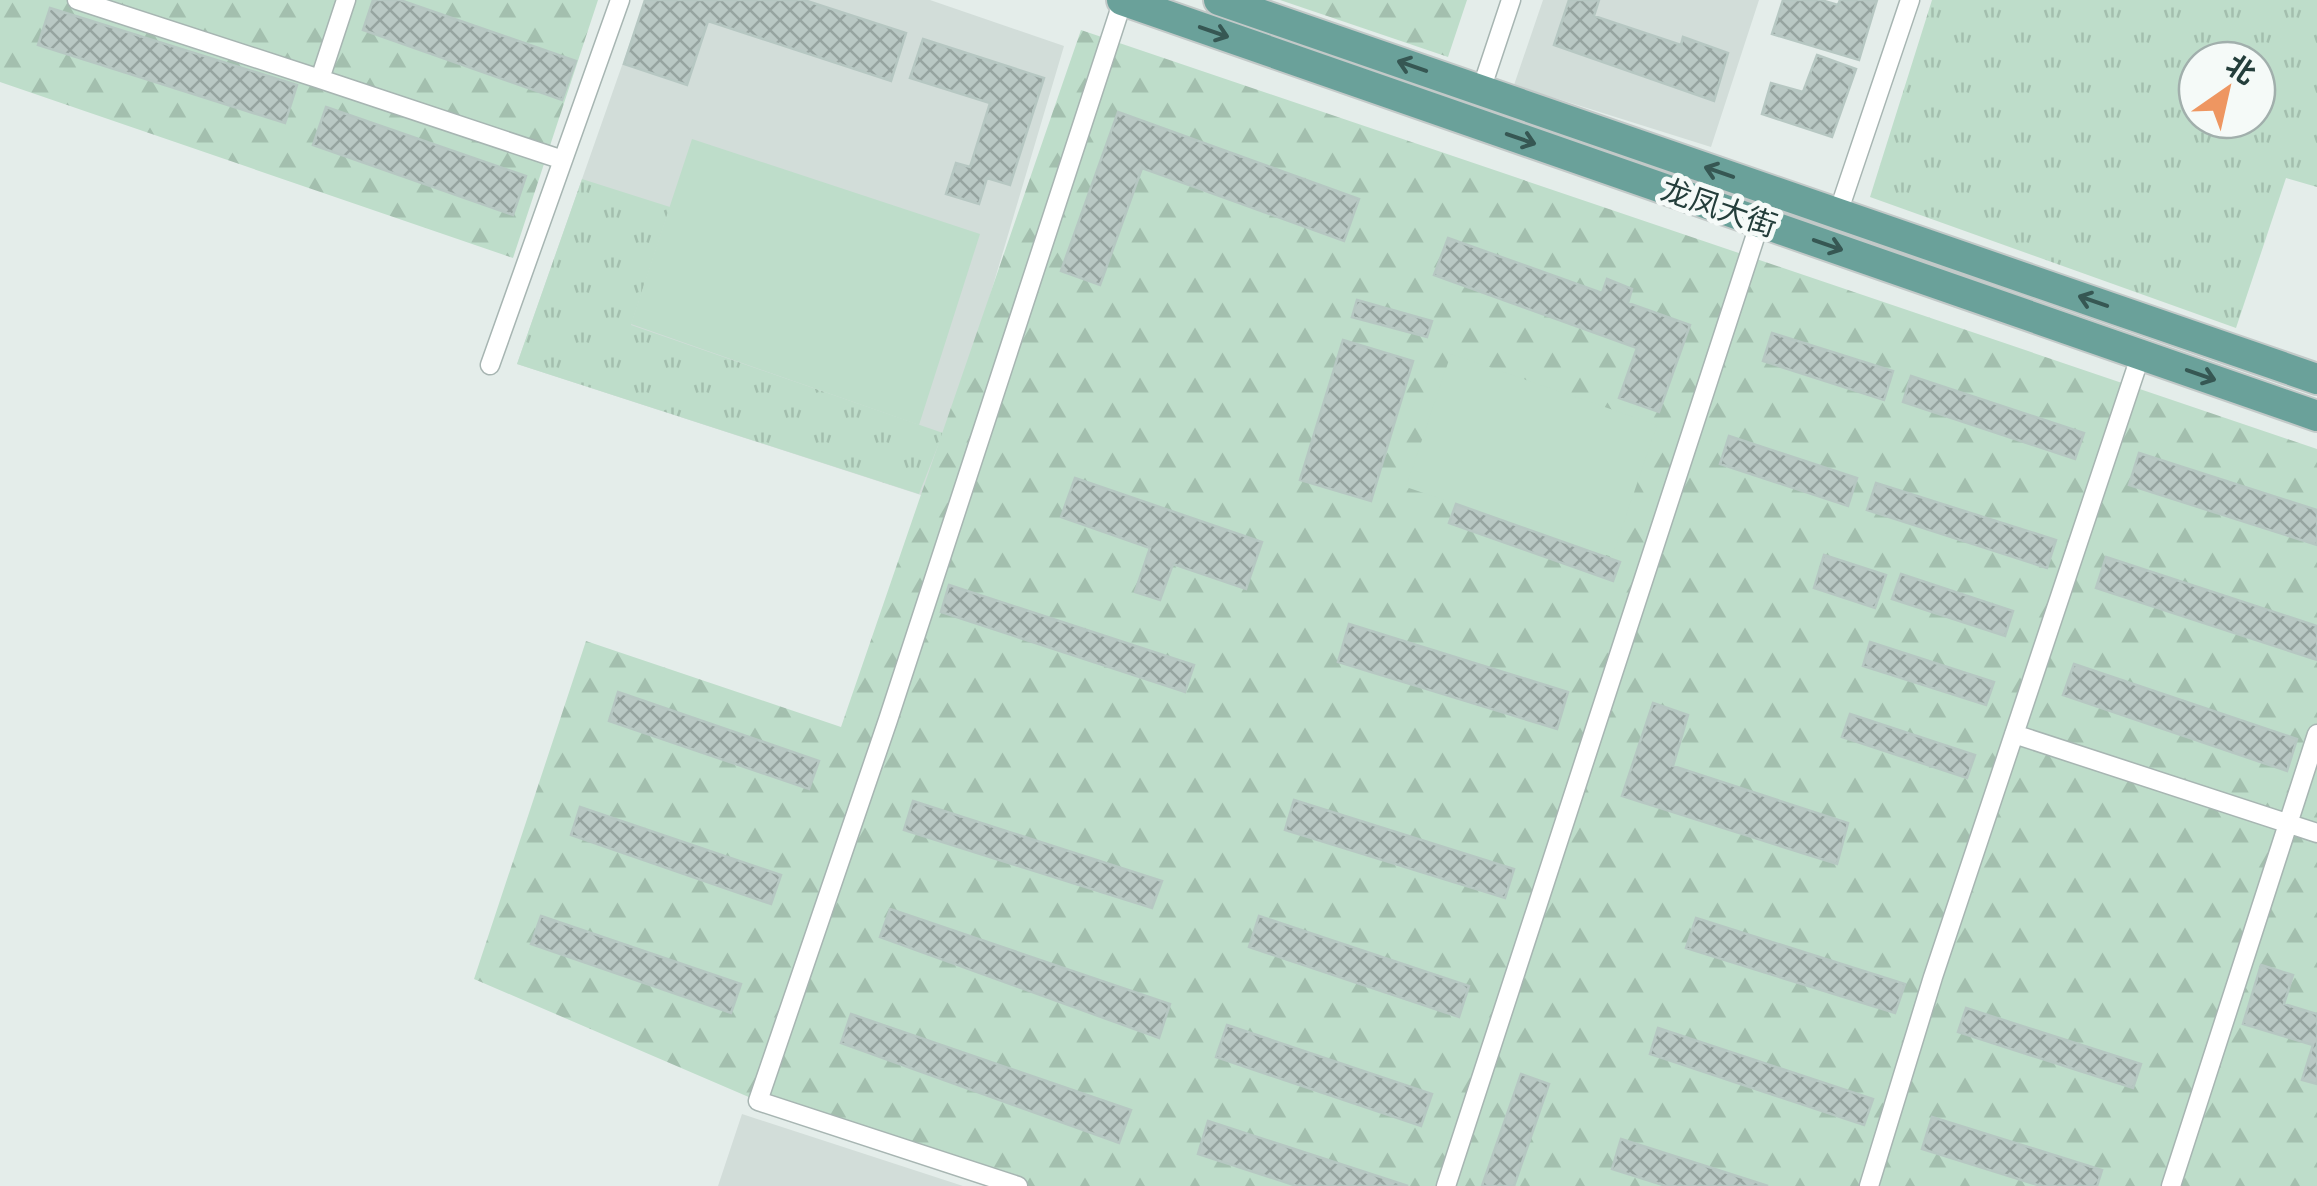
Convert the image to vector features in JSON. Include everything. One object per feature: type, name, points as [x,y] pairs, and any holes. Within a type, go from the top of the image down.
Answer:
[{"type":"main road","name":"龙凤大街","points":[[1123,0],[2317,416]]},
{"type":"main road","name":"龙凤大街","points":[[1219,0],[2317,378]]},
{"type":"street","points":[[77,0],[563,160]]},
{"type":"street","points":[[320,79],[346,0]]},
{"type":"street","points":[[490,365],[620,0]]},
{"type":"street","points":[[1018,1186],[758,1101],[888,720],[1123,0]]},
{"type":"street","points":[[1481,90],[1511,0]]},
{"type":"street","points":[[1838,213],[1910,0]]},
{"type":"street","points":[[1446,1186],[1760,222]]},
{"type":"street","points":[[1869,1186],[1933,977],[2141,354]]},
{"type":"street","points":[[2014,734],[2317,833]]},
{"type":"street","points":[[2172,1186],[2317,734]]},
{"type":"shaded area","points":[[645,0],[930,0],[1064,46],[930,498],[517,364]]},
{"type":"shaded area","points":[[1543,0],[1759,0],[1711,147],[1514,85]]},
{"type":"shaded area","points":[[742,1114],[963,1186],[718,1186]]},
{"type":"green space","points":[[0,0],[598,0],[513,258],[0,82]]},
{"type":"green space","points":[[1280,0],[1467,0],[1448,57]]},
{"type":"green space","points":[[1932,0],[2317,0],[2317,187],[2286,178],[2236,328],[1870,197]]},
{"type":"green space","points":[[1081,30],[2317,449],[2317,1186],[1018,1186],[758,1101],[474,979],[586,641],[841,727]]},
{"type":"green space","points":[[692,139],[980,234],[919,425],[631,324]]},
{"type":"green space","points":[[582,179],[670,207],[631,325],[943,433],[919,494],[517,364]]},
{"type":"green space","points":[[1451,354],[1657,425],[1612,557],[1406,487]]},
{"type":"building","points":[[373,0],[400,0],[576,61],[562,100],[363,30]]},
{"type":"building","points":[[645,0],[804,0],[906,33],[891,81],[708,21],[687,85],[624,64]]},
{"type":"building","points":[[1569,0],[1599,0],[1594,16],[1681,45],[1683,37],[1728,53],[1714,101],[1554,45]]},
{"type":"building","points":[[1783,0],[1821,0],[1838,5],[1840,0],[1877,0],[1859,60],[1772,34]]},
{"type":"building","points":[[50,8],[297,85],[285,123],[38,45]]},
{"type":"building","points":[[923,39],[1044,78],[1010,185],[987,178],[979,204],[946,194],[956,163],[970,167],[990,103],[910,78]]},
{"type":"building","points":[[1817,55],[1856,69],[1832,137],[1762,114],[1771,83],[1803,92]]},
{"type":"building","points":[[326,107],[526,176],[513,215],[313,145]]},
{"type":"building","points":[[1118,112],[1359,199],[1344,241],[1142,168],[1100,285],[1061,271]]},
{"type":"building","points":[[1448,238],[1602,293],[1607,279],[1632,289],[1628,303],[1690,325],[1659,412],[1619,398],[1637,348],[1434,275]]},
{"type":"building","points":[[1357,300],[1432,321],[1427,337],[1352,317]]},
{"type":"building","points":[[1772,333],[1893,371],[1884,400],[1763,361]]},
{"type":"building","points":[[1343,340],[1413,361],[1371,501],[1300,480]]},
{"type":"building","points":[[1911,376],[2084,433],[2075,459],[1903,402]]},
{"type":"building","points":[[1729,436],[1857,478],[1848,506],[1720,464]]},
{"type":"building","points":[[2139,453],[2317,510],[2317,545],[2129,485]]},
{"type":"building","points":[[1075,478],[1262,542],[1246,589],[1173,564],[1160,600],[1135,592],[1150,548],[1061,517]]},
{"type":"building","points":[[1876,483],[2056,540],[2047,568],[1867,510]]},
{"type":"building","points":[[1456,504],[1620,562],[1613,581],[1449,523]]},
{"type":"building","points":[[1824,555],[1886,575],[1875,608],[1814,588]]},
{"type":"building","points":[[2106,557],[2317,626],[2317,660],[2096,588]]},
{"type":"building","points":[[1901,574],[2013,611],[2005,636],[1892,599]]},
{"type":"building","points":[[949,585],[1194,665],[1185,692],[941,612]]},
{"type":"building","points":[[1349,624],[1568,692],[1557,729],[1338,662]]},
{"type":"building","points":[[1870,642],[1994,682],[1986,705],[1863,666]]},
{"type":"building","points":[[2074,664],[2297,739],[2287,771],[2063,695]]},
{"type":"building","points":[[618,692],[819,761],[809,789],[609,721]]},
{"type":"building","points":[[1653,703],[1688,715],[1673,766],[1848,823],[1837,864],[1622,796]]},
{"type":"building","points":[[1850,714],[1975,755],[1967,778],[1842,737]]},
{"type":"building","points":[[1294,800],[1514,869],[1505,898],[1285,830]]},
{"type":"building","points":[[913,801],[1162,881],[1152,908],[904,830]]},
{"type":"building","points":[[580,807],[781,875],[771,904],[571,835]]},
{"type":"building","points":[[890,909],[1170,1004],[1159,1038],[880,937]]},
{"type":"building","points":[[541,916],[741,984],[731,1013],[531,944]]},
{"type":"building","points":[[1259,916],[1469,986],[1459,1017],[1249,947]]},
{"type":"building","points":[[1696,918],[1905,984],[1895,1013],[1686,948]]},
{"type":"building","points":[[2261,965],[2293,975],[2284,1004],[2317,1014],[2317,1084],[2302,1080],[2313,1045],[2243,1024]]},
{"type":"building","points":[[1966,1008],[2141,1064],[2133,1088],[1958,1032]]},
{"type":"building","points":[[851,1014],[1131,1110],[1119,1143],[841,1043]]},
{"type":"building","points":[[1227,1025],[1432,1094],[1421,1126],[1216,1057]]},
{"type":"building","points":[[1658,1028],[1873,1099],[1864,1125],[1650,1054]]},
{"type":"building","points":[[1521,1074],[1549,1084],[1514,1186],[1482,1186]]},
{"type":"building","points":[[1932,1117],[2102,1170],[2097,1186],[2041,1186],[1922,1149]]},
{"type":"building","points":[[1208,1121],[1408,1186],[1297,1186],[1198,1154]]},
{"type":"building","points":[[1621,1139],[1768,1186],[1666,1186],[1612,1169]]}]
